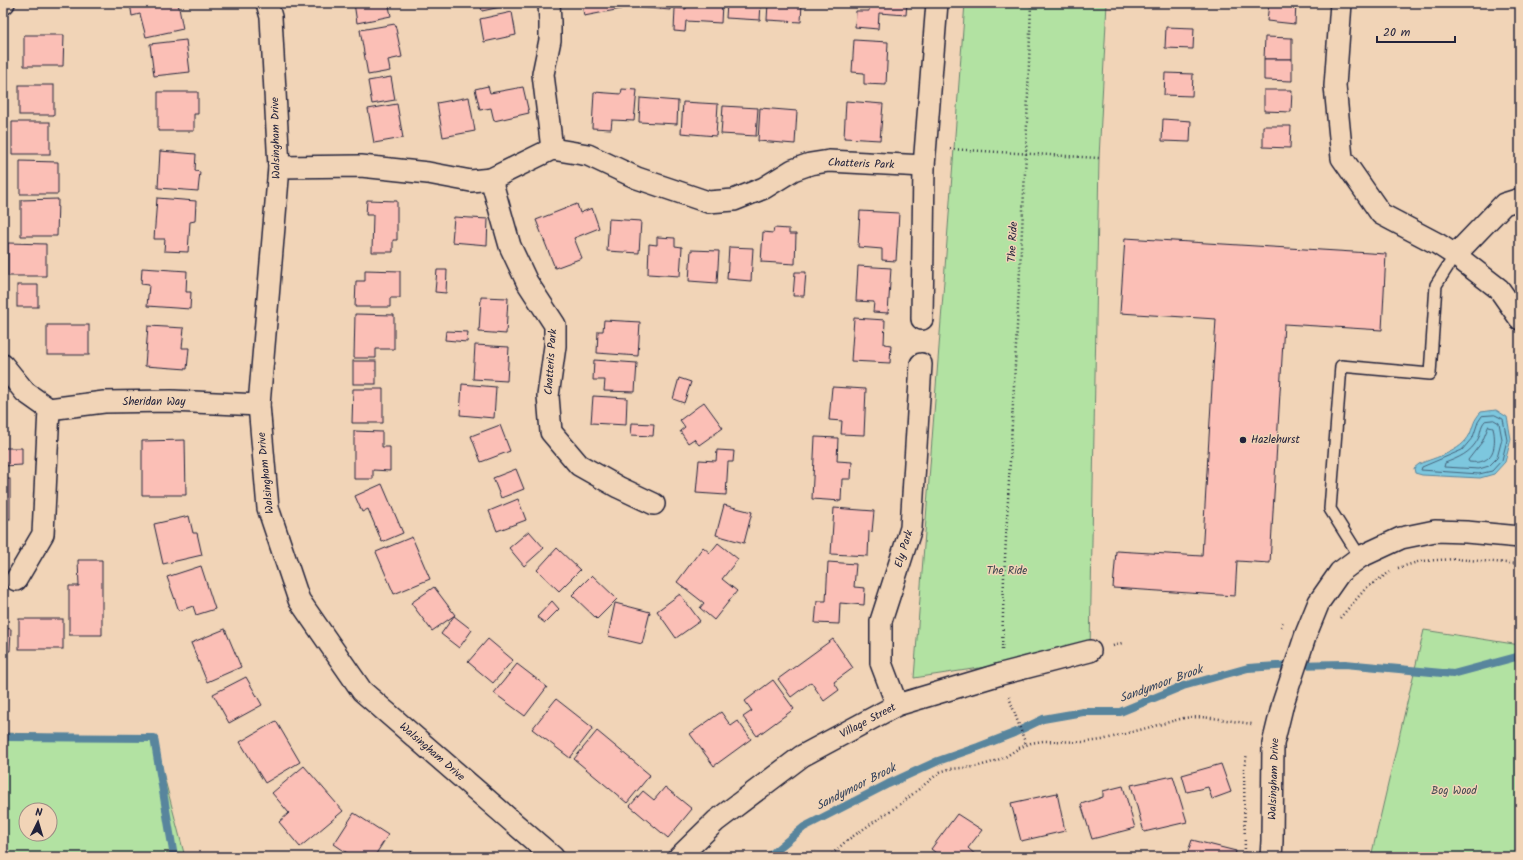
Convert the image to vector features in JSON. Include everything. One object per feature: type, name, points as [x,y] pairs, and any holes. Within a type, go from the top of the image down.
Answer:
[{"type":"street","name":"Walsingham Drive","points":[[267,3],[271,17],[279,168],[259,405],[268,508],[299,600],[362,691],[553,857]]},
{"type":"street","points":[[279,168],[361,166],[428,173],[472,181],[491,179],[552,149],[543,74],[550,40],[549,3]]},
{"type":"street","points":[[922,319],[924,157],[937,3]]},
{"type":"street","points":[[1341,3],[1336,86],[1342,158],[1381,214],[1438,244],[1455,255],[1499,289],[1520,319]]},
{"type":"street","name":"Chatteris Park","points":[[552,149],[588,155],[637,178],[708,202],[734,200],[764,188],[793,170],[810,164],[829,161],[924,157]]},
{"type":"street","name":"Chatteris Park","points":[[491,179],[510,246],[527,282],[555,325],[555,346],[548,396],[551,432],[579,465],[618,487],[654,504]]},
{"type":"street","points":[[1455,255],[1504,204],[1520,199]]},
{"type":"street","name":"Ely Park","points":[[897,705],[881,663],[882,620],[911,528],[921,364]]},
{"type":"street","points":[[3,365],[25,392],[49,409],[43,534],[16,580]]},
{"type":"street","name":"Sheridan Way","points":[[49,409],[104,402],[172,402],[259,405]]},
{"type":"street","name":"Walsingham Drive","points":[[1270,857],[1272,841],[1273,744],[1283,704],[1308,630],[1319,602],[1340,572],[1360,557],[1401,538],[1435,531],[1520,537]]},
{"type":"street","name":"Village Street","points":[[679,857],[716,821],[802,756],[897,705],[1001,674],[1090,652]]},
{"type":"lane","points":[[1360,557],[1330,509],[1341,366],[1430,374],[1436,285],[1455,255]]},
{"type":"path","name":"The Ride","points":[[1001,674],[1004,577],[1026,154],[1031,3]]},
{"type":"path","points":[[924,157],[1026,154],[1099,158]]},
{"type":"path","points":[[1308,630],[1329,632],[1366,588],[1393,570],[1421,561],[1456,559],[1520,564]]},
{"type":"path","points":[[1001,674],[1026,744]]},
{"type":"path","points":[[829,857],[846,841],[903,802],[940,772],[949,769],[975,767],[990,763],[1005,757],[1026,744],[1042,741],[1094,741],[1196,716],[1206,716],[1252,724]]},
{"type":"path","points":[[3,853],[8,857]]},
{"type":"green space","name":"The Ride","points":[[965,3],[1107,3],[1099,158],[1090,651],[914,678]]},
{"type":"green space","name":"Bog Wood","points":[[1424,630],[1520,645],[1520,857],[1371,857]]},
{"type":"green space","points":[[3,733],[154,738],[185,857],[3,857]]},
{"type":"water","points":[[1496,410],[1507,417],[1511,439],[1505,462],[1494,474],[1480,478],[1422,475],[1415,473],[1414,468],[1419,464],[1448,453],[1461,445],[1470,434],[1475,420],[1481,412]]},
{"type":"building","points":[[130,3],[178,3],[183,29],[146,37],[140,14],[132,16]]},
{"type":"building","points":[[354,3],[397,3],[398,5],[389,6],[391,16],[357,23]]},
{"type":"building","points":[[480,3],[514,3],[514,4],[482,11]]},
{"type":"building","points":[[582,3],[619,3],[621,9],[584,16]]},
{"type":"building","points":[[635,3],[670,3],[670,10],[635,7]]},
{"type":"building","points":[[687,3],[722,3],[721,23],[686,21],[685,32],[674,31],[675,8],[686,9]]},
{"type":"building","points":[[727,3],[761,3],[760,20],[726,18]]},
{"type":"building","points":[[768,3],[802,3],[801,22],[767,20]]},
{"type":"building","points":[[869,3],[907,3],[906,15],[879,13],[878,29],[855,27],[856,11],[869,11]]},
{"type":"building","points":[[1169,3],[1197,3],[1197,4]]},
{"type":"building","points":[[1269,3],[1296,3],[1295,24],[1267,21]]},
{"type":"building","points":[[512,12],[516,35],[484,42],[480,19]]},
{"type":"building","points":[[395,24],[402,57],[388,60],[390,71],[368,75],[360,30]]},
{"type":"building","points":[[1166,27],[1194,28],[1193,49],[1165,48]]},
{"type":"building","points":[[24,35],[64,35],[63,66],[24,66]]},
{"type":"building","points":[[1265,37],[1292,38],[1292,59],[1264,59]]},
{"type":"building","points":[[186,40],[190,72],[154,76],[150,44]]},
{"type":"building","points":[[854,40],[888,42],[886,85],[864,84],[864,73],[852,72]]},
{"type":"building","points":[[1264,59],[1292,59],[1292,81],[1264,80]]},
{"type":"building","points":[[1165,73],[1193,74],[1192,96],[1164,95]]},
{"type":"building","points":[[391,77],[395,100],[372,104],[368,81]]},
{"type":"building","points":[[19,85],[54,85],[54,115],[19,115]]},
{"type":"building","points":[[488,86],[490,93],[523,87],[529,113],[494,121],[491,108],[480,110],[475,89]]},
{"type":"building","points":[[622,89],[637,90],[634,121],[612,120],[611,129],[592,128],[594,92],[621,94]]},
{"type":"building","points":[[1264,90],[1292,90],[1291,112],[1264,111]]},
{"type":"building","points":[[158,92],[198,92],[198,114],[194,114],[194,131],[158,131]]},
{"type":"building","points":[[469,97],[475,131],[443,137],[437,103]]},
{"type":"building","points":[[640,98],[678,101],[677,124],[639,122]]},
{"type":"building","points":[[846,101],[883,104],[880,140],[844,138]]},
{"type":"building","points":[[683,102],[718,104],[716,136],[681,133]]},
{"type":"building","points":[[397,104],[403,138],[374,143],[368,109]]},
{"type":"building","points":[[723,106],[758,108],[756,136],[721,134]]},
{"type":"building","points":[[760,108],[797,111],[795,144],[758,141]]},
{"type":"building","points":[[1163,119],[1191,121],[1190,142],[1162,141]]},
{"type":"building","points":[[12,122],[50,122],[50,154],[12,154]]},
{"type":"building","points":[[1263,126],[1291,126],[1290,148],[1263,147]]},
{"type":"building","points":[[160,151],[196,154],[195,171],[200,172],[198,191],[158,188]]},
{"type":"building","points":[[20,161],[58,162],[58,194],[20,194]]},
{"type":"building","points":[[157,198],[196,201],[195,221],[190,222],[188,252],[164,251],[165,239],[154,239]]},
{"type":"building","points":[[58,199],[57,236],[21,236],[21,200]]},
{"type":"building","points":[[367,200],[397,201],[397,240],[393,240],[393,252],[372,252],[373,215],[366,215]]},
{"type":"building","points":[[577,204],[580,213],[592,208],[599,228],[574,238],[582,258],[555,268],[536,220]]},
{"type":"building","points":[[860,211],[899,213],[896,261],[882,260],[882,249],[858,247]]},
{"type":"building","points":[[454,217],[488,219],[487,245],[452,242]]},
{"type":"building","points":[[609,219],[641,221],[639,253],[607,251]]},
{"type":"building","points":[[774,228],[789,229],[789,234],[796,234],[795,264],[761,262],[763,232],[773,233]]},
{"type":"building","points":[[657,237],[675,238],[675,246],[682,247],[680,276],[648,274],[649,244],[657,245]]},
{"type":"building","name":"Hazlehurst","points":[[1125,238],[1386,254],[1382,330],[1284,324],[1270,563],[1237,561],[1235,596],[1113,588],[1116,551],[1202,556],[1216,319],[1120,313]]},
{"type":"building","points":[[8,243],[46,244],[46,276],[8,276]]},
{"type":"building","points":[[729,247],[753,248],[751,281],[727,279]]},
{"type":"building","points":[[691,250],[719,251],[717,283],[689,281]]},
{"type":"building","points":[[858,266],[891,268],[888,313],[873,312],[874,302],[856,301]]},
{"type":"building","points":[[142,268],[187,271],[186,292],[191,292],[190,309],[147,306],[149,285],[141,284]]},
{"type":"building","points":[[365,270],[400,271],[400,298],[390,298],[390,307],[355,307],[356,281],[365,281]]},
{"type":"building","points":[[437,270],[447,270],[446,293],[435,292]]},
{"type":"building","points":[[795,272],[806,272],[804,296],[793,296]]},
{"type":"building","points":[[17,285],[38,285],[38,307],[17,307]]},
{"type":"building","points":[[481,297],[508,298],[506,334],[479,332]]},
{"type":"building","points":[[355,314],[394,315],[394,349],[376,349],[376,358],[354,358]]},
{"type":"building","points":[[854,318],[885,320],[884,344],[891,345],[890,363],[851,361]]},
{"type":"building","points":[[604,320],[640,322],[638,356],[597,353],[598,331],[603,331]]},
{"type":"building","points":[[47,325],[89,325],[89,355],[47,355]]},
{"type":"building","points":[[148,326],[184,328],[182,348],[189,348],[187,369],[145,366]]},
{"type":"building","points":[[446,331],[468,332],[467,342],[445,340]]},
{"type":"building","points":[[475,345],[509,347],[507,381],[473,379]]},
{"type":"building","points":[[594,360],[637,363],[635,392],[604,391],[605,380],[593,380]]},
{"type":"building","points":[[353,361],[376,361],[376,384],[353,384]]},
{"type":"building","points":[[679,378],[691,382],[684,403],[673,399]]},
{"type":"building","points":[[462,384],[496,387],[494,418],[460,415]]},
{"type":"building","points":[[832,387],[866,389],[864,435],[841,434],[842,421],[829,420]]},
{"type":"building","points":[[353,389],[383,389],[383,423],[352,423]]},
{"type":"building","points":[[593,396],[627,398],[626,425],[591,423]]},
{"type":"building","points":[[704,402],[723,428],[699,445],[694,439],[688,443],[680,431],[685,427],[680,420]]},
{"type":"building","points":[[632,423],[654,424],[653,436],[631,435]]},
{"type":"building","points":[[500,425],[510,451],[481,462],[471,436]]},
{"type":"building","points":[[354,431],[382,432],[382,447],[390,447],[390,471],[373,470],[373,479],[354,479]]},
{"type":"building","points":[[815,437],[838,438],[837,461],[852,462],[851,479],[842,479],[841,501],[812,499]]},
{"type":"building","points":[[185,440],[186,495],[142,495],[142,441]]},
{"type":"building","points":[[3,448],[22,448],[22,465],[3,466]]},
{"type":"building","points":[[717,450],[734,451],[733,462],[728,462],[726,495],[696,493],[699,460],[716,461]]},
{"type":"building","points":[[516,469],[524,489],[501,498],[493,478]]},
{"type":"building","points":[[3,479],[10,479],[10,519],[3,519]]},
{"type":"building","points":[[382,484],[403,533],[382,542],[368,509],[362,512],[355,496]]},
{"type":"building","points":[[518,499],[526,520],[497,531],[489,511]]},
{"type":"building","points":[[724,505],[752,512],[744,543],[716,535]]},
{"type":"building","points":[[834,508],[874,511],[872,532],[869,531],[868,556],[831,554]]},
{"type":"building","points":[[189,516],[193,533],[197,533],[202,555],[163,564],[154,524]]},
{"type":"building","points":[[529,531],[544,548],[524,566],[509,548]]},
{"type":"building","points":[[412,537],[430,579],[394,594],[376,552]]},
{"type":"building","points":[[718,543],[738,559],[722,579],[737,591],[714,620],[700,608],[704,603],[677,582],[703,547],[710,553]]},
{"type":"building","points":[[557,548],[580,570],[559,591],[537,570]]},
{"type":"building","points":[[78,560],[102,560],[102,635],[69,635],[69,586],[79,586]]},
{"type":"building","points":[[828,562],[856,564],[854,587],[865,588],[864,605],[840,603],[839,624],[815,623],[817,601],[826,601]]},
{"type":"building","points":[[201,566],[215,609],[196,615],[193,606],[179,611],[167,577]]},
{"type":"building","points":[[592,575],[617,599],[597,619],[572,595]]},
{"type":"building","points":[[434,587],[455,615],[432,631],[411,603]]},
{"type":"building","points":[[680,594],[700,621],[676,638],[657,611]]},
{"type":"building","points":[[552,601],[559,609],[545,623],[537,617]]},
{"type":"building","points":[[615,603],[650,612],[642,644],[608,636]]},
{"type":"building","points":[[454,616],[472,630],[459,648],[441,634]]},
{"type":"building","points":[[19,619],[63,619],[63,649],[19,649]]},
{"type":"building","points":[[3,628],[11,629],[10,651],[3,651]]},
{"type":"building","points":[[225,629],[241,667],[207,682],[191,643]]},
{"type":"building","points":[[488,639],[513,660],[493,683],[468,662]]},
{"type":"building","points":[[833,639],[853,668],[834,682],[839,690],[824,701],[811,682],[791,697],[778,679]]},
{"type":"building","points":[[517,664],[547,687],[525,716],[494,693]]},
{"type":"building","points":[[246,677],[262,705],[229,723],[213,694]]},
{"type":"building","points":[[773,680],[794,709],[757,736],[743,717],[752,711],[745,701]]},
{"type":"building","points":[[556,699],[593,728],[570,758],[532,729]]},
{"type":"building","points":[[721,712],[731,726],[738,721],[751,739],[714,766],[690,734]]},
{"type":"building","points":[[276,721],[300,762],[265,783],[240,742]]},
{"type":"building","points":[[597,731],[650,775],[627,803],[574,759]]},
{"type":"building","points":[[1221,764],[1231,792],[1212,799],[1208,787],[1187,792],[1182,775]]},
{"type":"building","points":[[304,766],[343,811],[300,847],[279,822],[289,813],[272,793]]},
{"type":"building","points":[[1173,776],[1187,822],[1144,832],[1131,785]]},
{"type":"building","points":[[1123,786],[1135,828],[1092,839],[1081,804],[1103,797],[1103,791]]},
{"type":"building","points":[[665,787],[692,809],[668,838],[630,806],[643,791],[654,800]]},
{"type":"building","points":[[1057,793],[1065,831],[1021,841],[1011,803]]},
{"type":"building","points":[[354,813],[388,835],[374,857],[353,857],[334,844]]},
{"type":"building","points":[[957,814],[982,830],[968,848],[978,857],[941,857],[931,849]]},
{"type":"building","points":[[1192,840],[1236,851],[1235,857],[1186,857]]},
{"type":"building","points":[[412,851],[421,857],[408,857]]},
{"type":"waterway","name":"Sandymoor Brook","points":[[768,857],[804,827],[888,784],[938,761],[1014,733],[1043,719],[1083,712],[1120,712],[1183,686],[1248,668],[1291,665],[1345,664],[1453,674],[1520,656]]},
{"type":"waterway","points":[[3,737],[154,738],[174,857]]},
{"type":"place","name":"Hazlehurst","points":[[1243,440]]}]
